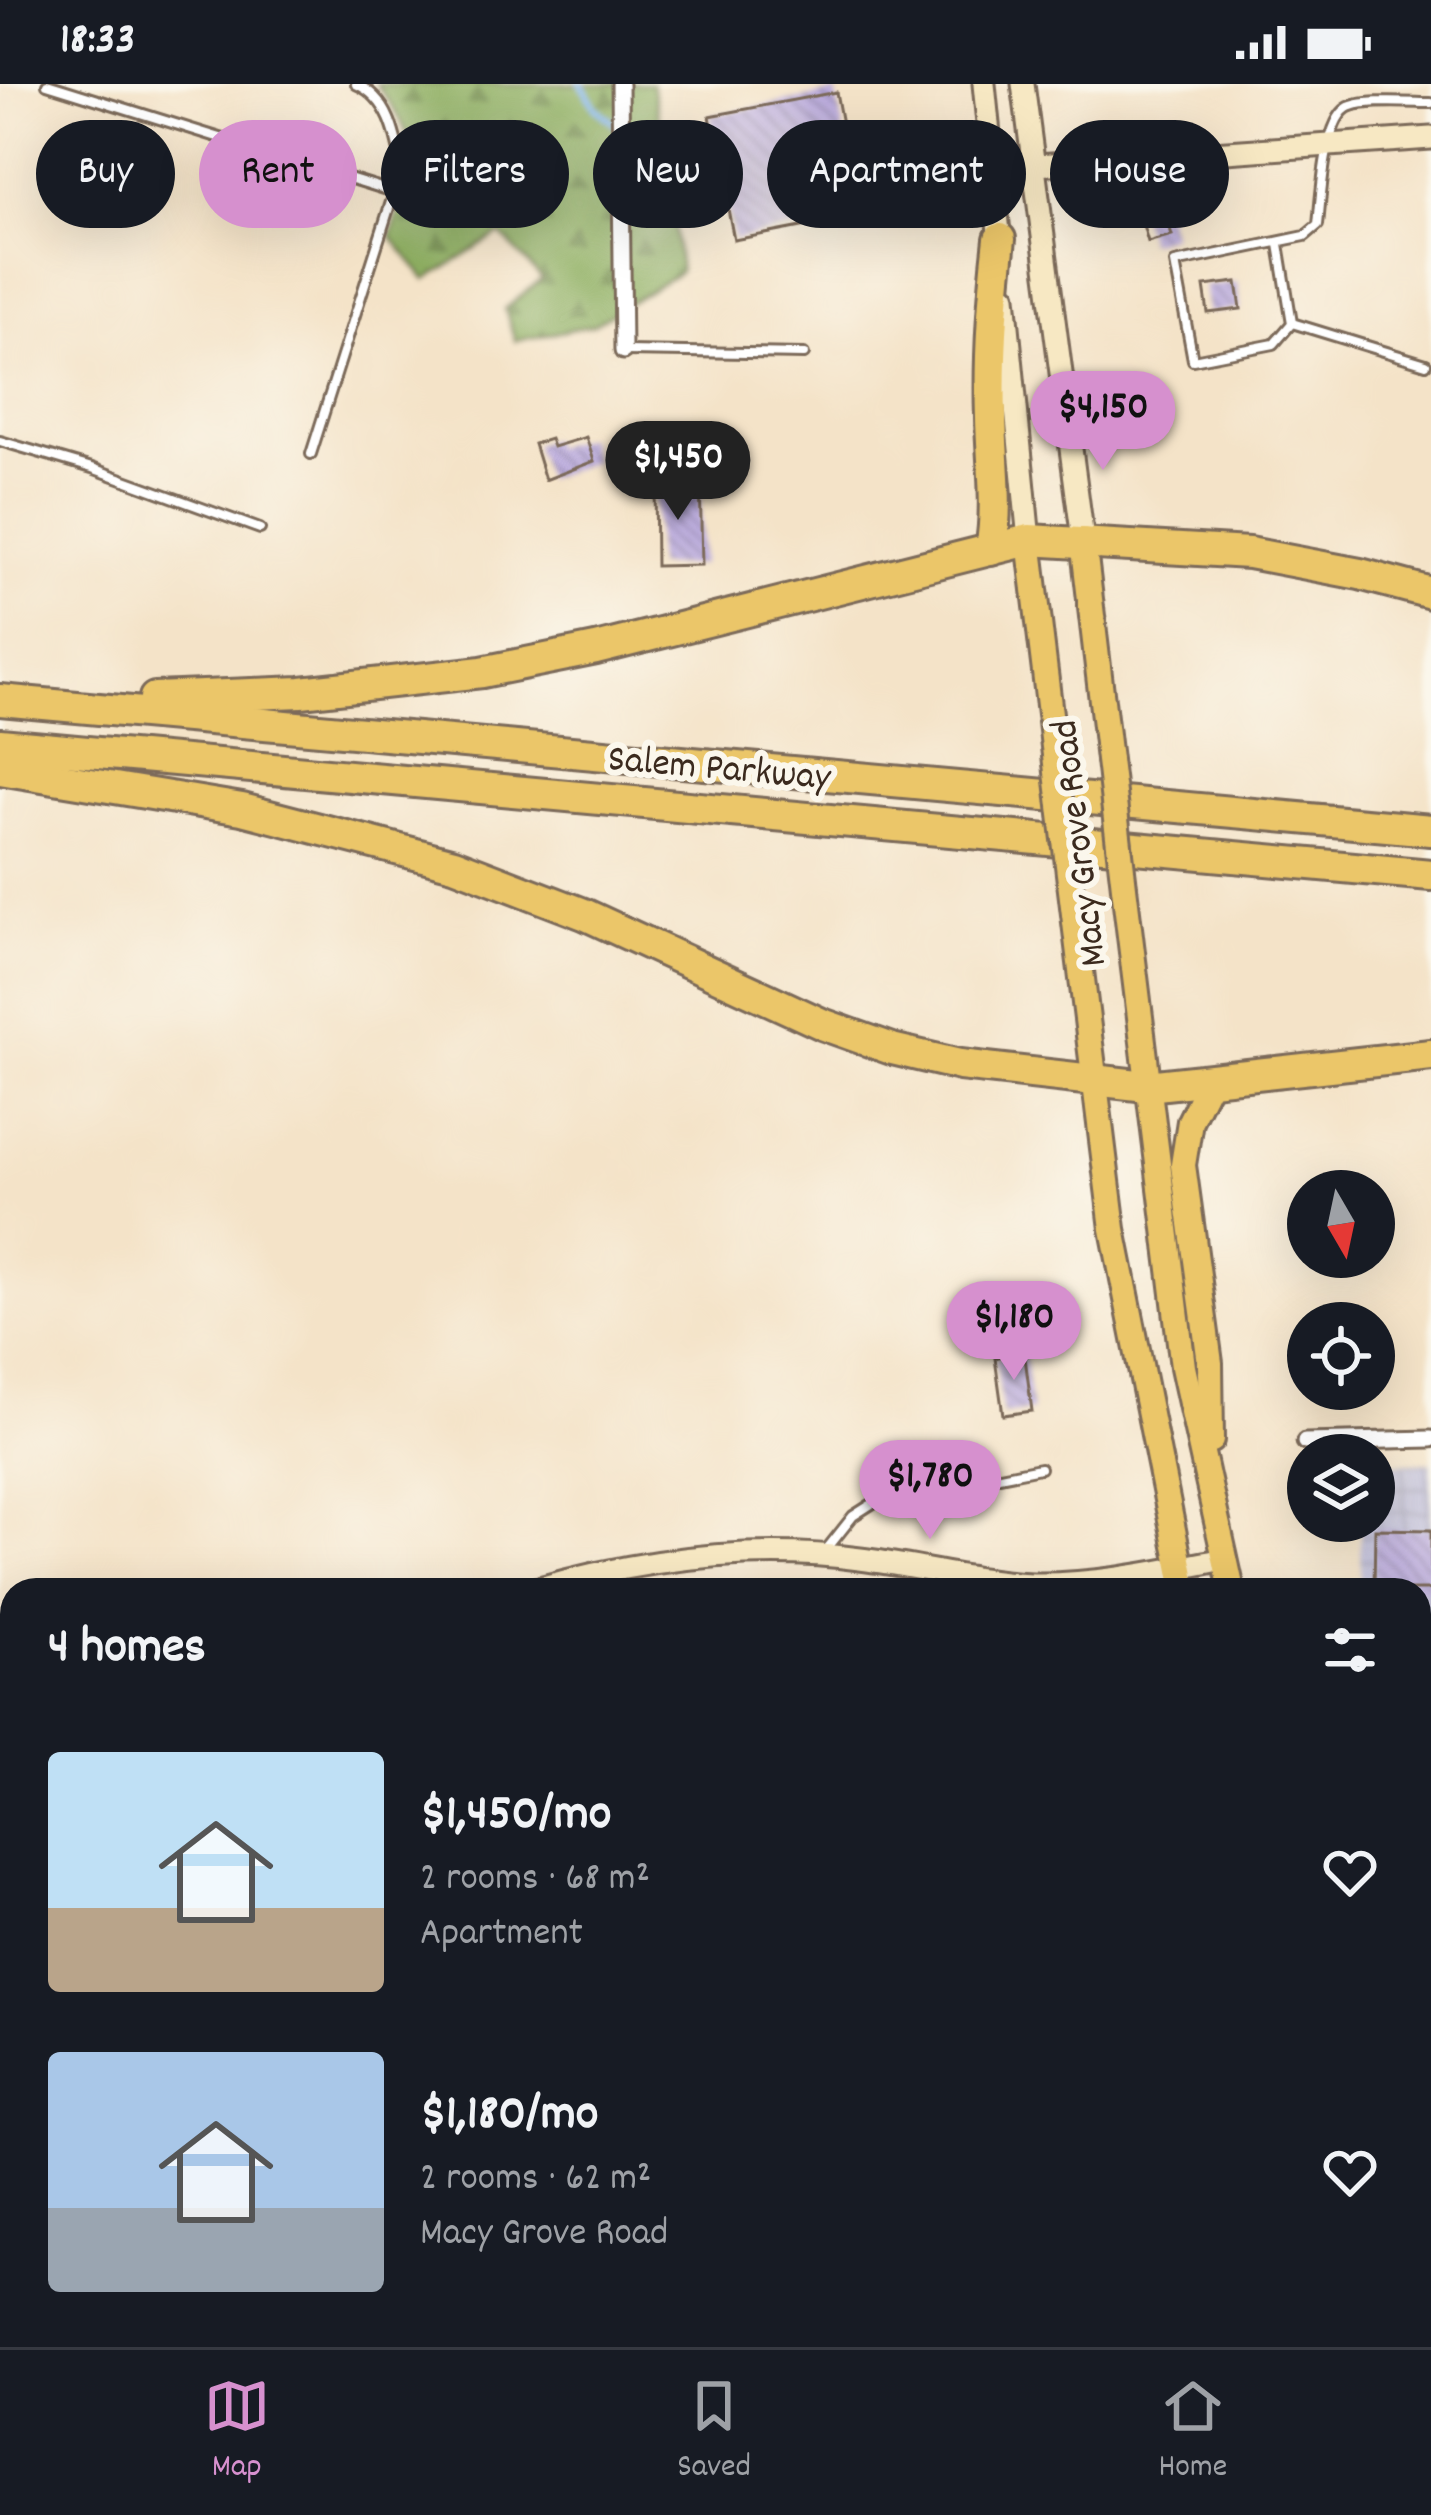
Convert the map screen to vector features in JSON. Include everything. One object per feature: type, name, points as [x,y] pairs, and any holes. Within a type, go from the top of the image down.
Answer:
[{"type":"highway","points":[[991,550],[997,490],[989,333],[1000,239]]},
{"type":"highway","points":[[9,700],[301,692],[482,672],[596,650],[1029,540],[1249,553],[1431,593]]},
{"type":"highway","name":"Salem Parkway","points":[[9,700],[1431,830]]},
{"type":"highway","name":"Salem Parkway","points":[[0,744],[1431,875]]},
{"type":"highway","points":[[0,769],[242,809],[454,864],[584,914],[859,1038],[960,1065],[1148,1086],[1431,1055]]},
{"type":"main road","name":"Macy Grove Road","points":[[1029,540],[1092,1077],[1127,1306],[1183,1578]]},
{"type":"main road","name":"Macy Grove Road","points":[[1083,540],[1183,1366],[1229,1578]]},
{"type":"main road","points":[[1210,1079],[1190,1121],[1183,1165],[1210,1363],[1212,1496]]},
{"type":"street","points":[[620,84],[623,351]]},
{"type":"street","name":"Macy Grove Road","points":[[984,84],[988,120]]},
{"type":"street","name":"Macy Grove Road","points":[[1023,84],[1083,540]]},
{"type":"street","points":[[1026,166],[1431,138]]},
{"type":"street","name":"Macy Grove Road","points":[[999,228],[1029,540]]},
{"type":"street","points":[[1395,1440],[1431,1439]]},
{"type":"street","points":[[590,1578],[667,1562],[822,1555],[991,1578]]},
{"type":"street","points":[[1185,1578],[1225,1559]]},
{"type":"lane","points":[[47,84],[381,188]]},
{"type":"lane","points":[[356,84],[368,89],[391,120]]},
{"type":"lane","points":[[1279,244],[1292,322],[1274,344],[1193,360],[1175,263],[1305,236],[1318,226],[1329,145],[1339,116],[1354,105],[1431,103]]},
{"type":"lane","points":[[310,454],[382,228]]},
{"type":"lane","points":[[1292,322],[1426,364]]},
{"type":"lane","points":[[623,351],[804,354]]},
{"type":"lane","points":[[0,440],[260,529]]},
{"type":"lane","points":[[822,1555],[853,1516],[878,1500],[1040,1468]]},
{"type":"shaded area","points":[[1431,1462],[1431,1578],[1360,1578],[1360,1542],[1395,1542],[1395,1464]]},
{"type":"green space","points":[[376,84],[652,84],[660,120],[593,120],[593,228],[675,228],[680,272],[593,325],[515,341],[505,309],[542,279],[500,234],[426,280],[391,236],[393,228],[569,228],[569,120],[400,120]]},
{"type":"building","points":[[836,92],[841,120],[767,120],[767,228],[796,228],[734,240],[732,228],[743,228],[743,120],[711,120],[710,116]]},
{"type":"building","points":[[1144,228],[1170,228],[1172,235],[1148,242]]},
{"type":"building","points":[[1237,282],[1241,309],[1208,313],[1204,286]]},
{"type":"building","points":[[586,437],[594,461],[545,480],[534,444],[550,439],[553,447]]},
{"type":"building","points":[[700,479],[702,565],[656,566],[655,480]]},
{"type":"building","points":[[1024,1350],[1032,1411],[1003,1415],[995,1358]]},
{"type":"building","points":[[1395,1529],[1431,1530],[1431,1578],[1374,1578],[1375,1542],[1395,1542]]},
{"type":"waterway","points":[[581,84],[610,120]]}]
